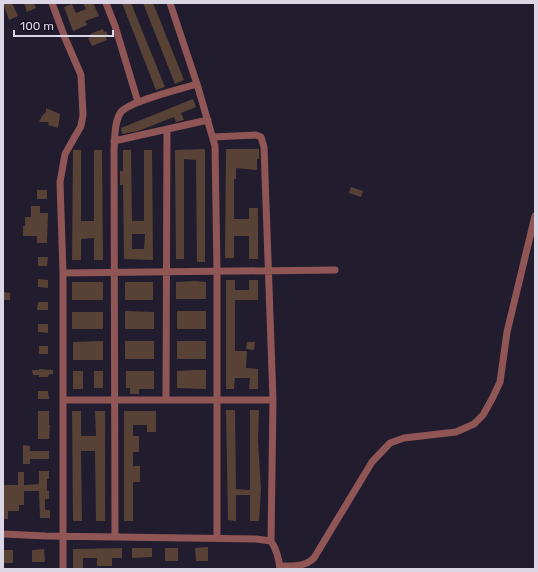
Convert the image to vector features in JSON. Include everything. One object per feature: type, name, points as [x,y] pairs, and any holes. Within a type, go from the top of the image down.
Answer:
[{"type":"street","points":[[52,3],[81,75],[83,115],[81,126],[65,154],[60,182],[63,400],[63,569]]},
{"type":"street","points":[[106,3],[120,41],[138,102]]},
{"type":"street","points":[[170,3],[197,84],[215,146],[217,271],[217,538]]},
{"type":"street","points":[[116,536],[114,141],[116,129],[120,113],[126,108],[138,102],[197,84]]},
{"type":"street","points":[[114,141],[208,120]]},
{"type":"street","points":[[166,400],[167,130]]},
{"type":"street","points":[[213,137],[256,135],[261,137],[263,141],[266,161],[268,271],[273,400],[271,541],[278,554],[280,568],[309,563],[314,558],[372,462],[390,443],[404,438],[456,432],[474,424],[483,415],[500,382],[507,332],[535,216]]},
{"type":"street","points":[[62,273],[335,270]]},
{"type":"street","points":[[63,400],[273,400]]},
{"type":"street","points":[[3,534],[256,539],[271,541]]},
{"type":"building","points":[[3,3],[12,3],[18,16],[9,20]]},
{"type":"building","points":[[24,3],[34,3],[36,8],[27,12]]},
{"type":"building","points":[[83,3],[93,3],[99,16],[85,21],[87,25],[73,31],[64,7],[72,4],[76,13],[86,9]]},
{"type":"building","points":[[122,3],[131,3],[165,87],[156,90]]},
{"type":"building","points":[[143,3],[153,3],[184,80],[175,84]]},
{"type":"building","points":[[103,29],[104,32],[106,31],[108,36],[106,37],[107,40],[92,46],[88,38],[91,37],[90,34]]},
{"type":"building","points":[[193,99],[196,107],[181,113],[184,120],[176,122],[174,117],[138,131],[122,134],[121,128]]},
{"type":"building","points":[[46,108],[60,114],[58,128],[48,125],[49,122],[39,122],[46,112]]},
{"type":"building","points":[[205,149],[205,262],[197,262],[196,160],[184,159],[184,259],[176,259],[175,150]]},
{"type":"building","points":[[226,149],[259,149],[257,170],[236,168],[236,179],[234,179],[234,219],[249,219],[249,208],[258,208],[258,259],[249,259],[249,236],[234,236],[234,258],[225,258]]},
{"type":"building","points":[[73,150],[81,150],[81,221],[94,221],[94,150],[102,150],[103,260],[94,260],[94,238],[81,239],[81,260],[72,260]]},
{"type":"building","points":[[123,150],[131,150],[132,221],[144,221],[144,150],[152,150],[153,260],[124,259],[123,185],[120,185],[120,171],[123,171]],"holes":[[[132,234],[145,234],[144,249],[132,249]]]},
{"type":"building","points":[[351,187],[363,191],[361,197],[349,193]]},
{"type":"building","points":[[37,190],[47,190],[47,199],[37,199]]},
{"type":"building","points":[[31,206],[40,206],[40,213],[48,213],[47,243],[37,243],[37,236],[23,236],[25,217],[31,217]]},
{"type":"building","points":[[38,257],[48,257],[47,266],[38,266]]},
{"type":"building","points":[[38,279],[48,280],[48,288],[38,287]]},
{"type":"building","points":[[226,280],[235,280],[235,290],[249,290],[249,280],[258,280],[258,300],[235,300],[235,351],[247,351],[246,368],[258,369],[258,389],[249,389],[250,378],[235,378],[234,389],[226,389]]},
{"type":"building","points":[[72,282],[103,282],[103,300],[72,300]]},
{"type":"building","points":[[125,282],[153,282],[153,300],[125,300]]},
{"type":"building","points":[[176,282],[206,282],[206,299],[176,299]]},
{"type":"building","points":[[3,292],[10,293],[10,300],[3,300]]},
{"type":"building","points":[[38,302],[48,302],[48,310],[37,310]]},
{"type":"building","points":[[125,311],[154,312],[154,329],[125,329]]},
{"type":"building","points":[[177,311],[206,311],[206,329],[177,329]]},
{"type":"building","points":[[72,312],[103,312],[103,329],[72,329]]},
{"type":"building","points":[[38,324],[48,324],[48,333],[38,332]]},
{"type":"building","points":[[103,341],[103,360],[73,360],[73,342]]},
{"type":"building","points":[[125,341],[154,341],[154,359],[125,359]]},
{"type":"building","points":[[177,341],[206,341],[206,359],[177,359]]},
{"type":"building","points":[[247,342],[255,342],[254,350],[246,349]]},
{"type":"building","points":[[39,346],[48,346],[48,354],[39,354]]},
{"type":"building","points":[[32,370],[53,370],[53,374],[49,374],[48,377],[33,375]]},
{"type":"building","points":[[206,370],[206,389],[177,388],[177,371]]},
{"type":"building","points":[[73,371],[83,371],[83,389],[73,389]]},
{"type":"building","points":[[94,371],[103,371],[103,388],[94,388]]},
{"type":"building","points":[[126,371],[154,371],[154,389],[139,389],[139,394],[130,394],[130,388],[126,388]]},
{"type":"building","points":[[38,391],[48,391],[49,399],[38,399]]},
{"type":"building","points":[[226,410],[235,410],[236,489],[250,490],[250,410],[259,410],[258,440],[261,490],[259,521],[250,521],[250,495],[236,495],[236,521],[228,520]]},
{"type":"building","points":[[38,411],[49,411],[49,439],[38,439]]},
{"type":"building","points":[[72,411],[81,411],[81,436],[96,436],[95,411],[105,411],[105,521],[96,521],[95,451],[81,451],[82,521],[73,521]]},
{"type":"building","points":[[124,411],[156,411],[156,432],[147,432],[147,425],[133,425],[133,436],[139,436],[139,452],[133,452],[133,466],[140,466],[140,482],[133,482],[133,521],[124,521]]},
{"type":"building","points":[[23,445],[30,446],[30,451],[49,451],[49,459],[30,459],[30,464],[23,464]]},
{"type":"building","points":[[39,471],[49,471],[47,491],[49,491],[49,499],[45,499],[45,510],[50,510],[50,518],[40,518],[39,491],[24,491],[24,505],[19,505],[19,511],[8,511],[8,519],[3,519],[3,485],[18,485],[18,472],[24,472],[24,485],[39,484]]},
{"type":"building","points":[[208,547],[208,561],[196,561],[195,548]]},
{"type":"building","points":[[122,548],[122,558],[112,558],[112,566],[97,566],[97,558],[83,558],[83,569],[73,569],[73,549]]},
{"type":"building","points":[[132,548],[152,548],[152,557],[132,558]]},
{"type":"building","points":[[165,548],[178,548],[178,561],[165,561]]},
{"type":"building","points":[[44,549],[45,562],[32,562],[32,550]]},
{"type":"building","points":[[3,550],[13,550],[13,563],[3,563]]}]
